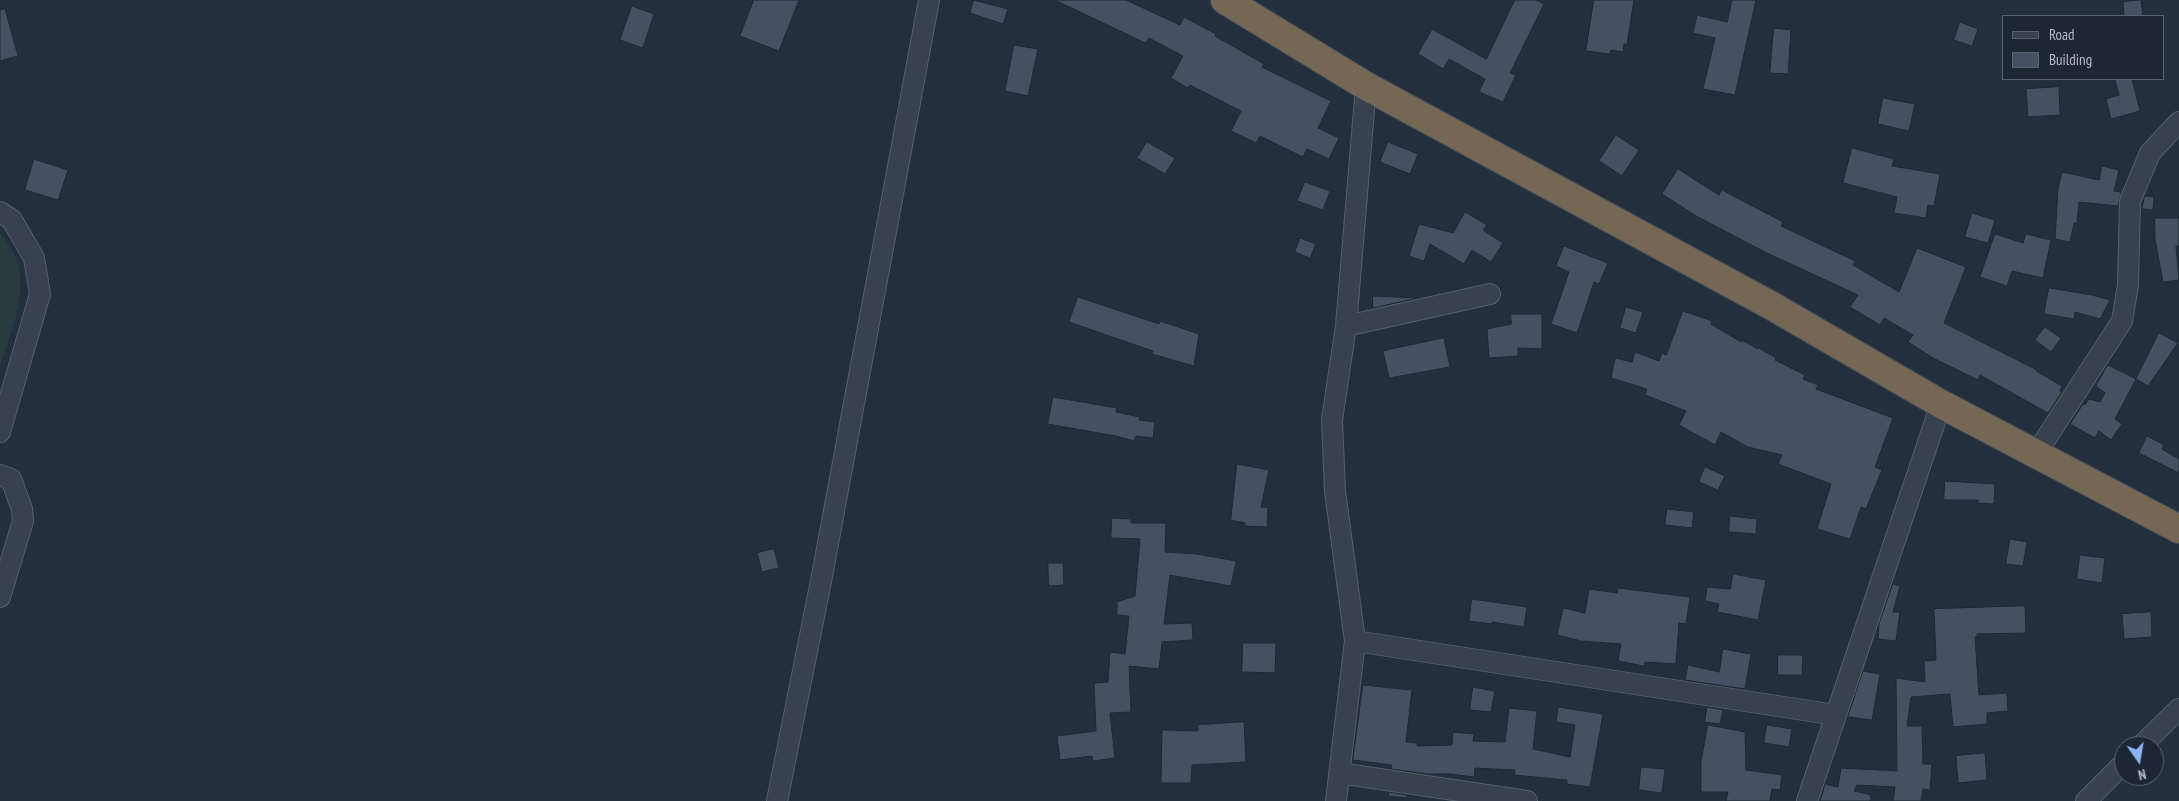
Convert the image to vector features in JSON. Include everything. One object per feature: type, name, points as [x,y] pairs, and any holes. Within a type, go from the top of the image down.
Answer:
[{"type":"highway","points":[[1224,0],[1366,86],[1772,306],[1940,404],[2179,529]]},
{"type":"street","points":[[777,801],[823,571],[929,0]]},
{"type":"street","points":[[1336,801],[1355,641],[1335,490],[1332,420],[1346,326],[1366,86]]},
{"type":"street","points":[[2036,454],[2122,321],[2128,285],[2130,201],[2150,153],[2179,122]]},
{"type":"street","points":[[0,212],[12,220],[34,258],[40,294],[0,432]]},
{"type":"street","points":[[1346,326],[1490,294]]},
{"type":"street","points":[[1807,801],[1940,404]]},
{"type":"street","points":[[0,475],[11,479],[22,509],[23,521],[0,596]]},
{"type":"street","points":[[1355,641],[1836,715]]},
{"type":"street","points":[[2152,736],[2179,709]]},
{"type":"street","points":[[1339,773],[1527,801]]},
{"type":"street","points":[[2086,801],[2114,773]]},
{"type":"green space","points":[[0,233],[11,249],[18,265],[20,282],[16,315],[0,367]]},
{"type":"building","points":[[754,0],[799,0],[779,51],[740,36]]},
{"type":"building","points":[[974,0],[1008,9],[1003,24],[970,13]]},
{"type":"building","points":[[1055,0],[1126,0],[1180,25],[1184,17],[1216,34],[1215,36],[1264,64],[1262,67],[1331,101],[1318,128],[1339,138],[1329,159],[1307,149],[1303,157],[1260,136],[1256,143],[1231,131],[1241,111],[1190,85],[1188,88],[1171,78],[1183,56],[1149,38],[1146,43]]},
{"type":"building","points":[[1515,0],[1536,0],[1544,4],[1510,73],[1516,75],[1503,102],[1479,92],[1485,79],[1449,59],[1443,69],[1418,54],[1432,29],[1486,59]]},
{"type":"building","points":[[1594,0],[1634,0],[1627,45],[1624,44],[1623,52],[1611,50],[1610,54],[1586,51]]},
{"type":"building","points":[[1732,0],[1756,0],[1735,95],[1703,89],[1715,38],[1693,33],[1697,15],[1727,22]]},
{"type":"building","points":[[2141,0],[2143,15],[2124,15],[2123,2]]},
{"type":"building","points":[[632,6],[654,14],[643,48],[620,40]]},
{"type":"building","points":[[5,9],[18,56],[0,61],[0,10]]},
{"type":"building","points":[[1960,22],[1978,29],[1972,46],[1954,40]]},
{"type":"building","points":[[1774,28],[1791,30],[1788,74],[1770,73]]},
{"type":"building","points":[[1014,45],[1038,49],[1028,96],[1005,91]]},
{"type":"building","points":[[2115,80],[2132,80],[2140,111],[2111,119],[2106,99],[2119,95]]},
{"type":"building","points":[[2059,87],[2060,115],[2028,117],[2026,89]]},
{"type":"building","points":[[1883,98],[1915,104],[1909,131],[1878,124]]},
{"type":"building","points":[[1616,135],[1639,150],[1622,176],[1599,161]]},
{"type":"building","points":[[1147,142],[1175,158],[1165,174],[1137,158]]},
{"type":"building","points":[[1388,142],[1418,154],[1410,174],[1380,162]]},
{"type":"building","points":[[1852,148],[1894,159],[1892,166],[1940,174],[1934,206],[1928,205],[1926,218],[1894,213],[1897,197],[1843,183]]},
{"type":"building","points":[[34,159],[68,170],[58,200],[25,190]]},
{"type":"building","points":[[2102,166],[2119,170],[2114,191],[2121,192],[2118,206],[2079,202],[2077,223],[2074,223],[2070,242],[2055,239],[2058,189],[2062,172],[2099,180]]},
{"type":"building","points":[[1678,169],[1719,195],[1722,190],[1783,222],[1781,226],[1855,261],[1853,265],[1899,292],[1917,248],[1966,267],[1944,323],[2037,370],[2062,386],[2060,391],[2062,392],[2048,413],[1980,375],[1978,380],[1935,359],[1908,342],[1913,335],[1884,318],[1880,325],[1850,307],[1858,295],[1767,253],[1698,217],[1662,194]]},
{"type":"building","points":[[1305,182],[1330,191],[1323,210],[1297,201]]},
{"type":"building","points":[[2145,196],[2154,197],[2153,210],[2142,209]]},
{"type":"building","points":[[1465,212],[1487,225],[1483,230],[1503,243],[1491,262],[1472,250],[1464,264],[1430,244],[1424,261],[1409,256],[1419,224],[1453,233]]},
{"type":"building","points":[[1972,213],[1995,220],[1988,243],[1965,237]]},
{"type":"building","points":[[2155,218],[2179,218],[2179,246],[2176,246],[2179,280],[2163,282],[2155,239]]},
{"type":"building","points":[[1995,234],[2023,243],[2026,234],[2051,240],[2043,278],[2012,271],[2007,286],[1980,277]]},
{"type":"building","points":[[1300,238],[1316,244],[1310,258],[1295,252]]},
{"type":"building","points":[[1564,246],[1608,263],[1599,284],[1594,282],[1577,333],[1551,324],[1569,272],[1556,266]]},
{"type":"building","points":[[2049,288],[2110,300],[2100,319],[2075,312],[2074,319],[2044,314]]},
{"type":"building","points":[[1373,296],[1418,298],[1373,308]]},
{"type":"building","points":[[1078,297],[1159,324],[1160,321],[1199,334],[1194,366],[1152,354],[1153,351],[1069,322]]},
{"type":"building","points":[[1626,307],[1643,312],[1636,333],[1620,328]]},
{"type":"building","points":[[1683,311],[1712,321],[1711,324],[1741,342],[1742,340],[1759,348],[1776,358],[1775,360],[1805,375],[1803,379],[1818,385],[1816,389],[1893,418],[1875,467],[1882,470],[1866,509],[1861,507],[1850,539],[1817,529],[1831,484],[1778,464],[1782,455],[1748,447],[1721,432],[1715,445],[1679,425],[1686,411],[1645,395],[1647,389],[1611,378],[1615,358],[1632,362],[1635,352],[1659,361],[1662,353],[1666,355]]},
{"type":"building","points":[[1511,314],[1542,314],[1542,349],[1518,348],[1518,356],[1489,358],[1487,329],[1511,324]]},
{"type":"building","points":[[2045,327],[2061,338],[2051,352],[2035,340]]},
{"type":"building","points":[[2159,333],[2178,343],[2148,386],[2136,379]]},
{"type":"building","points":[[1444,338],[1450,367],[1389,378],[1383,351]]},
{"type":"building","points":[[2108,365],[2136,379],[2115,419],[2122,424],[2111,440],[2099,431],[2095,438],[2070,424],[2083,404],[2085,405],[2089,399],[2100,402],[2105,393],[2096,386]]},
{"type":"building","points":[[1053,397],[1117,408],[1116,412],[1140,417],[1139,420],[1155,422],[1153,438],[1136,436],[1134,441],[1048,424]]},
{"type":"building","points":[[2147,436],[2164,445],[2162,449],[2179,459],[2179,473],[2139,453]]},
{"type":"building","points":[[1237,464],[1269,470],[1261,507],[1268,508],[1267,527],[1245,526],[1245,523],[1231,520]]},
{"type":"building","points":[[1705,467],[1725,476],[1718,490],[1699,482]]},
{"type":"building","points":[[1945,481],[1995,484],[1994,504],[1978,503],[1978,500],[1944,500]]},
{"type":"building","points":[[1667,509],[1694,512],[1692,528],[1665,525]]},
{"type":"building","points":[[1730,516],[1757,519],[1756,534],[1729,532]]},
{"type":"building","points":[[1112,518],[1131,519],[1131,523],[1166,523],[1165,552],[1197,554],[1236,561],[1231,586],[1170,575],[1164,624],[1192,623],[1193,640],[1162,642],[1159,669],[1129,666],[1131,712],[1110,713],[1115,758],[1093,761],[1092,756],[1060,760],[1057,736],[1096,731],[1094,683],[1108,682],[1110,652],[1125,654],[1129,616],[1117,615],[1117,602],[1135,596],[1140,539],[1111,538]]},
{"type":"building","points":[[2010,539],[2027,542],[2023,566],[2006,564]]},
{"type":"building","points":[[774,549],[779,568],[762,572],[757,553]]},
{"type":"building","points":[[2080,555],[2105,558],[2102,583],[2077,579]]},
{"type":"building","points":[[1048,563],[1063,563],[1064,585],[1049,586]]},
{"type":"building","points":[[1733,574],[1766,580],[1758,620],[1717,612],[1719,604],[1705,601],[1707,587],[1730,589]]},
{"type":"building","points":[[1893,584],[1900,586],[1893,612],[1900,612],[1896,641],[1878,639],[1879,624]]},
{"type":"building","points":[[1618,588],[1690,597],[1686,624],[1679,623],[1676,664],[1645,662],[1644,666],[1618,661],[1621,644],[1581,641],[1557,635],[1563,608],[1585,613],[1589,589],[1617,593]]},
{"type":"building","points":[[1472,599],[1527,607],[1524,627],[1492,622],[1492,624],[1469,621]]},
{"type":"building","points":[[2025,606],[2026,633],[1977,634],[1977,637],[1975,637],[1979,695],[2007,693],[2008,711],[1987,713],[1987,724],[1953,727],[1950,694],[1911,697],[1907,726],[1922,726],[1923,764],[1932,764],[1930,790],[1923,789],[1921,801],[1893,801],[1895,787],[1857,785],[1854,791],[1871,795],[1870,801],[1820,801],[1825,784],[1838,787],[1841,768],[1897,771],[1896,678],[1925,682],[1924,661],[1936,660],[1934,609]]},
{"type":"building","points":[[2151,612],[2152,637],[2124,639],[2122,614]]},
{"type":"building","points":[[1243,643],[1276,643],[1275,673],[1242,672]]},
{"type":"building","points":[[1723,649],[1751,654],[1745,689],[1685,680],[1688,665],[1719,672]]},
{"type":"building","points":[[1778,655],[1803,655],[1802,675],[1778,675]]},
{"type":"building","points":[[1863,671],[1880,674],[1872,720],[1848,717]]},
{"type":"building","points":[[1363,685],[1412,690],[1406,742],[1417,743],[1417,746],[1452,745],[1453,732],[1474,734],[1473,741],[1505,742],[1509,708],[1537,711],[1533,749],[1570,757],[1575,725],[1556,722],[1558,707],[1603,714],[1590,787],[1567,784],[1567,780],[1514,775],[1515,770],[1475,768],[1474,777],[1391,769],[1392,765],[1353,760]]},
{"type":"building","points":[[1473,687],[1495,691],[1491,712],[1470,710]]},
{"type":"building","points":[[1707,707],[1723,710],[1720,724],[1705,722]]},
{"type":"building","points":[[1244,722],[1246,762],[1192,765],[1191,783],[1161,783],[1162,730],[1198,731],[1198,725]]},
{"type":"building","points":[[1708,725],[1745,732],[1746,770],[1782,775],[1780,790],[1772,789],[1770,801],[1726,801],[1728,792],[1701,792],[1701,762]]},
{"type":"building","points":[[1767,725],[1792,729],[1789,747],[1764,743]]},
{"type":"building","points":[[1985,753],[1987,780],[1958,783],[1956,756]]},
{"type":"building","points":[[1641,767],[1665,769],[1662,793],[1639,790]]},
{"type":"building","points":[[1389,792],[1407,795],[1406,798],[1389,796]]}]
